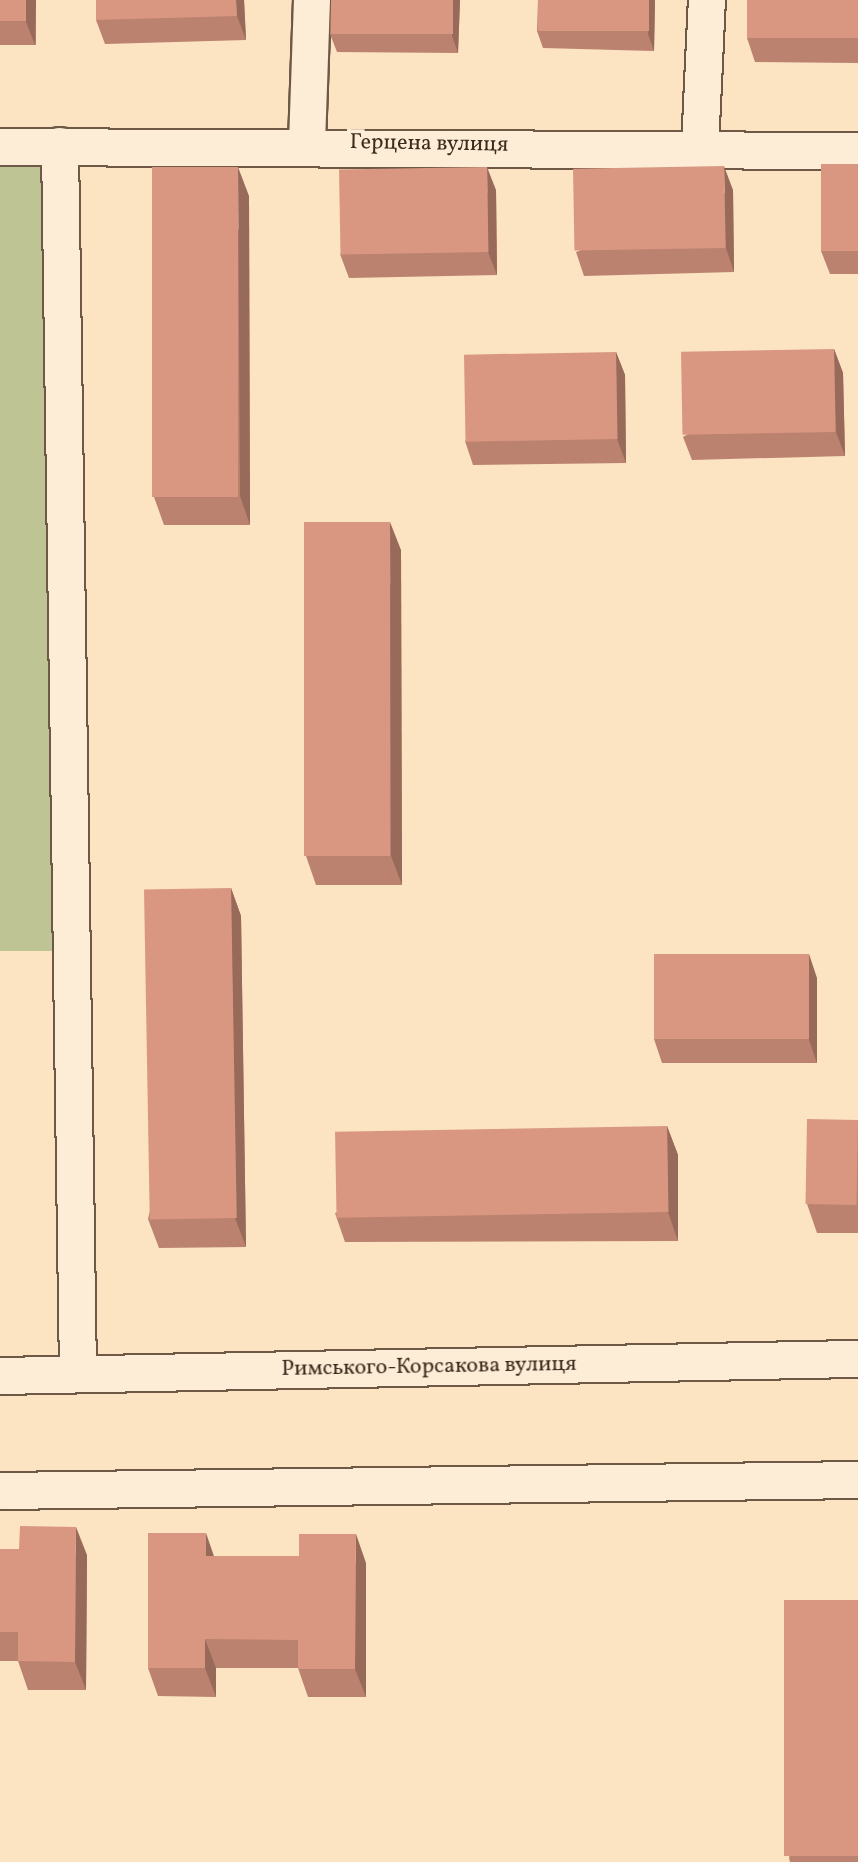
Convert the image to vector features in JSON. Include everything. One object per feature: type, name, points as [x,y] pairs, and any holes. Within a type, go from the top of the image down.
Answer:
[{"type":"street","points":[[307,143],[312,0]]},
{"type":"street","points":[[700,147],[707,0]]},
{"type":"street","name":"Герцена вулиця","points":[[0,147],[307,143],[858,151]]},
{"type":"street","points":[[60,146],[78,1374]]},
{"type":"street","name":"Римського-Корсакова вулиця","points":[[0,1376],[858,1359]]},
{"type":"street","points":[[0,1491],[858,1480]]},
{"type":"green space","points":[[60,146],[72,951],[0,951],[0,147]]},
{"type":"building","points":[[0,0],[26,0],[26,21],[0,21]]},
{"type":"building","points":[[96,0],[236,0],[237,16],[96,20]]},
{"type":"building","points":[[331,0],[453,0],[453,34],[331,34]]},
{"type":"building","points":[[538,0],[649,0],[649,31],[538,31]]},
{"type":"building","points":[[747,0],[858,0],[858,38],[747,38]]},
{"type":"building","points":[[821,164],[858,164],[858,251],[821,251]]},
{"type":"building","points":[[724,166],[725,248],[574,251],[573,169]]},
{"type":"building","points":[[152,167],[238,167],[238,497],[152,497]]},
{"type":"building","points":[[487,167],[488,252],[341,255],[339,170]]},
{"type":"building","points":[[834,349],[835,432],[682,435],[681,352]]},
{"type":"building","points":[[616,352],[618,439],[466,442],[464,355]]},
{"type":"building","points":[[304,522],[390,522],[390,856],[304,856]]},
{"type":"building","points":[[231,888],[237,1218],[150,1219],[144,890]]},
{"type":"building","points":[[654,954],[809,954],[809,1039],[654,1039]]},
{"type":"building","points":[[807,1119],[858,1120],[857,1205],[806,1204]]},
{"type":"building","points":[[667,1126],[669,1212],[337,1218],[335,1132]]},
{"type":"building","points":[[20,1526],[76,1527],[75,1662],[18,1661],[18,1632],[0,1632],[0,1549],[19,1549]]},
{"type":"building","points":[[148,1533],[206,1533],[206,1556],[299,1556],[299,1534],[356,1534],[355,1669],[298,1669],[298,1640],[205,1639],[205,1668],[148,1668]]},
{"type":"building","points":[[784,1600],[858,1600],[858,1856],[784,1856]]}]
